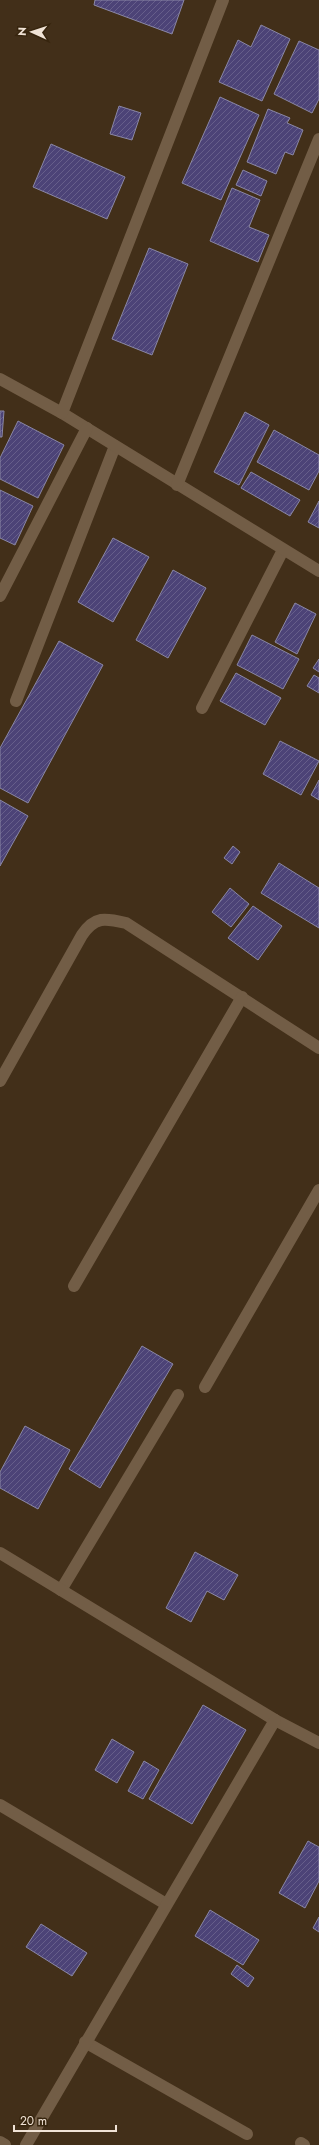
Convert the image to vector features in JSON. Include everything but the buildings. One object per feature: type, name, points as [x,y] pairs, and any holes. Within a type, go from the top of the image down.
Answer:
[{"type":"street","points":[[62,413],[223,0]]},
{"type":"street","points":[[177,485],[319,139]]},
{"type":"street","points":[[0,380],[62,413],[319,571]]},
{"type":"street","points":[[0,596],[87,428]]},
{"type":"street","points":[[16,701],[115,446]]},
{"type":"street","points":[[202,708],[283,550]]},
{"type":"street","points":[[0,1082],[82,935],[88,927],[96,921],[110,919],[126,923],[319,1048]]},
{"type":"street","points":[[74,1286],[242,997]]},
{"type":"street","points":[[205,1387],[319,1190]]},
{"type":"street","points":[[61,1590],[178,1395]]},
{"type":"street","points":[[0,1553],[275,1720],[319,1743]]},
{"type":"street","points":[[26,2145],[275,1720]]},
{"type":"street","points":[[0,1805],[166,1904]]},
{"type":"street","points":[[85,2042],[247,2134]]},
{"type":"street","points":[[0,2142],[5,2145]]}]
